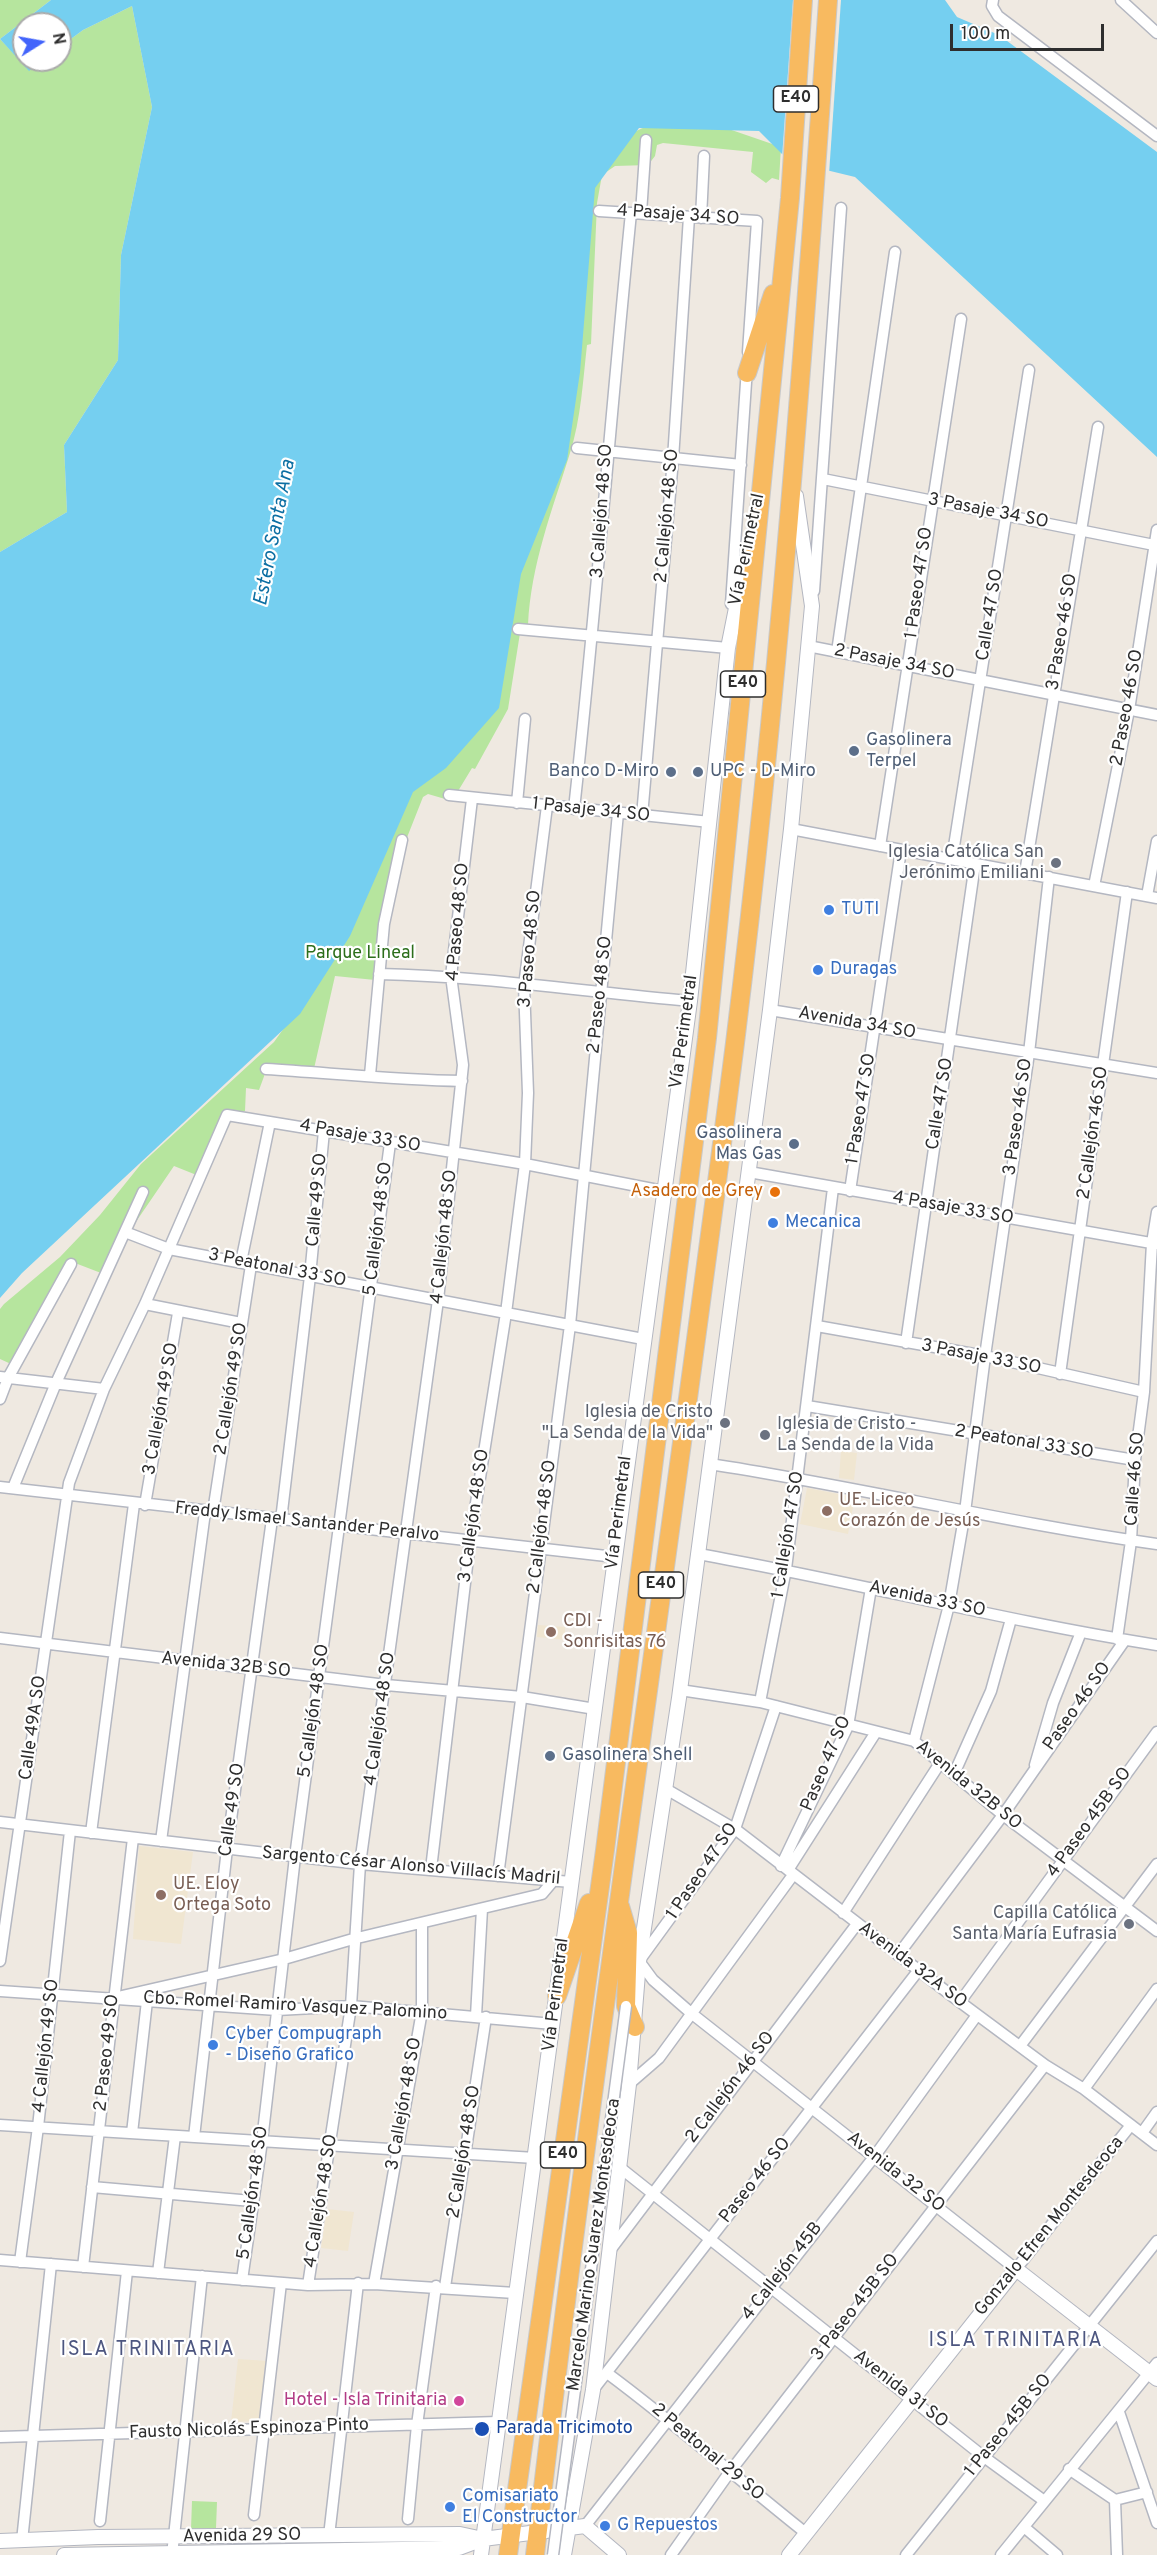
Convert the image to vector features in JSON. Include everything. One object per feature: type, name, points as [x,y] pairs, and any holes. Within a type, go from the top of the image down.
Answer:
[{"type":"highway","name":"Vía Perimetral","points":[[508,2555],[605,1850],[707,1038],[790,198],[803,0]]},
{"type":"highway","name":"Vía Perimetral","points":[[536,2555],[618,1900],[735,1040],[778,647],[815,196],[828,0]]},
{"type":"highway","points":[[747,374],[783,264]]},
{"type":"highway","points":[[707,1038],[735,1040]]},
{"type":"highway","points":[[557,1996],[605,1850]]},
{"type":"highway","points":[[618,1900],[628,1933],[626,2006],[635,2027]]},
{"type":"street","points":[[993,0],[992,6],[998,16],[1157,136]]},
{"type":"street","points":[[1121,0],[1157,33]]},
{"type":"street","name":"3 Callejón 48 SO","points":[[574,809],[593,636],[607,451],[646,140]]},
{"type":"street","name":"2 Callejón 48 SO","points":[[642,816],[695,217],[704,156]]},
{"type":"street","points":[[812,606],[841,208]]},
{"type":"street","name":"4 Pasaje 34 SO","points":[[600,211],[757,221],[747,374]]},
{"type":"street","points":[[837,652],[859,486],[895,252]]},
{"type":"street","name":"1 Paseo 47 SO","points":[[880,846],[961,319]]},
{"type":"street","name":"Calle 47 SO","points":[[952,860],[1029,370]]},
{"type":"street","points":[[518,629],[728,648],[747,374]]},
{"type":"street","name":"3 Paseo 46 SO","points":[[1025,873],[1079,530],[1098,427]]},
{"type":"street","points":[[577,448],[741,465]]},
{"type":"street","name":"Vía Perimetral","points":[[481,2555],[690,1001],[728,648],[764,473]]},
{"type":"street","name":"Vía Perimetral","points":[[564,2555],[593,2390],[607,2254],[629,2084],[639,1961],[680,1690],[770,1010],[791,829],[812,606],[793,476]]},
{"type":"street","name":"3 Pasaje 34 SO","points":[[823,479],[1154,545]]},
{"type":"street","name":"2 Paseo 46 SO","points":[[1094,886],[1129,710],[1157,530]]},
{"type":"street","name":"2 Pasaje 34 SO","points":[[808,646],[1157,715]]},
{"type":"street","points":[[517,803],[525,719]]},
{"type":"street","name":"1 Pasaje 34 SO","points":[[449,795],[710,822]]},
{"type":"street","name":"4 Paseo 48 SO","points":[[454,1152],[463,1065],[451,976],[472,799]]},
{"type":"street","name":"3 Paseo 48 SO","points":[[525,1164],[528,1093],[524,986],[547,806]]},
{"type":"street","name":"2 Paseo 48 SO","points":[[583,1177],[618,813]]},
{"type":"street","points":[[791,829],[1152,897],[1157,841]]},
{"type":"street","points":[[370,1075],[384,924],[402,840]]},
{"type":"street","name":"1 Paseo 47 SO","points":[[850,1191],[901,850]]},
{"type":"street","name":"Calle 47 SO","points":[[906,1343],[975,864]]},
{"type":"street","name":"3 Paseo 46 SO","points":[[949,1605],[965,1512],[1029,1053],[1049,877]]},
{"type":"street","name":"2 Callejón 46 SO","points":[[1060,1374],[1127,892]]},
{"type":"street","points":[[380,974],[451,976],[524,986],[690,1001]]},
{"type":"street","name":"Avenida 34 SO","points":[[770,1010],[1157,1073]]},
{"type":"street","points":[[266,1069],[370,1075],[408,1080],[462,1081]]},
{"type":"street","name":"4 Pasaje 33 SO","points":[[169,1249],[227,1115],[525,1164],[663,1191]]},
{"type":"street","name":"2 Callejón 49 SO","points":[[209,1512],[241,1323],[246,1264],[270,1122]]},
{"type":"street","name":"Calle 49 SO","points":[[194,2137],[227,1849],[310,1276],[324,1131]]},
{"type":"street","name":"5 Callejón 48 SO","points":[[242,2280],[262,2141],[295,1857],[390,1143]]},
{"type":"street","name":"4 Callejón 48 SO","points":[[308,2285],[351,2006],[353,1939],[360,1864],[438,1300],[454,1152]]},
{"type":"street","name":"3 Callejón 48 SO","points":[[431,1869],[470,1541],[506,1313],[525,1164]]},
{"type":"street","name":"4 Pasaje 33 SO","points":[[749,1172],[1155,1244]]},
{"type":"street","name":"2 Callejón 48 SO","points":[[498,1876],[570,1325],[583,1177]]},
{"type":"street","name":"1 Callejón 47 SO","points":[[760,1702],[786,1569],[833,1188]]},
{"type":"street","points":[[3,1489],[56,1383],[143,1192]]},
{"type":"street","name":"Calle 46 SO","points":[[1121,1639],[1131,1540],[1135,1460],[1144,1392],[1157,1212]]},
{"type":"street","name":"3 Peatonal 33 SO","points":[[125,1232],[169,1249],[643,1339]]},
{"type":"street","name":"Calle 49A SO","points":[[0,1961],[69,1483],[104,1389],[169,1249]]},
{"type":"street","points":[[0,1399],[4,1378],[71,1264]]},
{"type":"street","points":[[145,1304],[178,1313],[241,1323]]},
{"type":"street","name":"3 Callejón 49 SO","points":[[139,1504],[178,1313]]},
{"type":"street","name":"3 Pasaje 33 SO","points":[[817,1326],[985,1356],[1144,1392]]},
{"type":"street","points":[[4,1378],[104,1389]]},
{"type":"street","name":"2 Peatonal 33 SO","points":[[807,1406],[1135,1460]]},
{"type":"street","points":[[710,1464],[798,1478],[965,1512],[1157,1544]]},
{"type":"street","name":"Freddy Ismael Santander Peralvo","points":[[3,1489],[615,1557]]},
{"type":"street","points":[[91,1833],[115,1652],[139,1504]]},
{"type":"street","points":[[161,1841],[185,1662],[209,1512]]},
{"type":"street","name":"Avenida 33 SO","points":[[698,1554],[786,1569],[1011,1619],[1157,1645]]},
{"type":"street","name":"Paseo 47 SO","points":[[787,1870],[848,1726],[871,1588]]},
{"type":"street","points":[[914,1741],[949,1605]]},
{"type":"street","points":[[954,1774],[991,1691],[1011,1619]]},
{"type":"street","name":"Paseo 46 SO","points":[[1032,1774],[1053,1703],[1080,1632]]},
{"type":"street","name":"Avenida 32B SO","points":[[0,1638],[185,1662],[452,1692],[522,1697],[595,1709]]},
{"type":"street","name":"Paseo 46 SO","points":[[898,1956],[1032,1774],[1121,1639]]},
{"type":"street","name":"Avenida 32B SO","points":[[680,1690],[760,1702],[914,1741],[1003,1815],[1157,1931]]},
{"type":"street","name":"1 Paseo 47 SO","points":[[639,1961],[735,1829],[776,1706]]},
{"type":"street","name":"Paseo 47 SO","points":[[629,2084],[659,2058],[691,2013],[876,1732]]},
{"type":"street","name":"4 Paseo 45B SO","points":[[960,2002],[1157,1732]]},
{"type":"street","points":[[843,1913],[940,1763]]},
{"type":"street","name":"Avenida 32A SO","points":[[666,1789],[735,1829],[918,1971],[1045,2065],[1084,2089],[1157,2145]]},
{"type":"street","name":"Sargento César Alonso Villacís Madril","points":[[0,1822],[360,1864],[571,1882]]},
{"type":"street","name":"4 Callejón 49 SO","points":[[20,2262],[38,2127],[70,1831]]},
{"type":"street","name":"2 Paseo 49 SO","points":[[83,2267],[133,1838]]},
{"type":"street","points":[[1020,2046],[1157,1864]]},
{"type":"street","points":[[113,1999],[284,1959],[353,1939],[542,1894],[553,1881]]},
{"type":"street","name":"2 Callejón 48 SO","points":[[408,2519],[417,2425],[464,2153],[481,2017],[482,1909]]},
{"type":"street","name":"3 Callejón 48 SO","points":[[374,2284],[422,2011],[422,1923]]},
{"type":"street","name":"2 Callejón 46 SO","points":[[607,2254],[857,1924]]},
{"type":"street","name":"Avenida 32 SO","points":[[639,1961],[653,1980],[691,2013],[1089,2326],[1154,2372]]},
{"type":"street","name":"Paseo 46 SO","points":[[593,2390],[918,1971]]},
{"type":"street","points":[[1084,2089],[1157,1989]]},
{"type":"street","name":"Cbo. Romel Ramiro Vasquez Palomino","points":[[0,1991],[277,2010],[351,2006],[553,2025]]},
{"type":"street","points":[[132,2133],[147,2001]]},
{"type":"street","name":"Marcelo Marino Suarez Montesdeoca","points":[[553,2555],[626,2006]]},
{"type":"street","name":"4 Callejón 45B","points":[[585,2526],[874,2157],[977,2015]]},
{"type":"street","name":"3 Paseo 45B SO","points":[[671,2555],[729,2473],[1045,2065]]},
{"type":"street","points":[[1142,2133],[1157,2112]]},
{"type":"street","points":[[0,2125],[535,2158]]},
{"type":"street","name":"Gonzalo Efren Montesdeoca","points":[[789,2555],[1131,2125]]},
{"type":"street","points":[[158,2273],[175,2136]]},
{"type":"street","name":"Avenida 31 SO","points":[[618,2166],[772,2286],[984,2457],[1043,2500]]},
{"type":"street","points":[[92,2187],[252,2201]]},
{"type":"street","name":"1 Paseo 45B SO","points":[[906,2555],[1157,2241]]},
{"type":"street","points":[[0,2260],[308,2285],[358,2283],[515,2293]]},
{"type":"street","points":[[22,2541],[51,2264]]},
{"type":"street","points":[[100,2521],[127,2271]]},
{"type":"street","points":[[172,2554],[202,2277]]},
{"type":"street","name":"4 Callejón 48 SO","points":[[254,2515],[281,2283]]},
{"type":"street","points":[[329,2536],[358,2283]]},
{"type":"street","points":[[1001,2555],[1043,2500],[1154,2372]]},
{"type":"street","name":"2 Peatonal 29 SO","points":[[607,2373],[668,2418],[729,2473],[807,2534]]},
{"type":"street","points":[[1119,2412],[1147,2492],[1154,2505],[1157,2523]]},
{"type":"street","name":"Fausto Nicolás Espinoza Pinto","points":[[0,2437],[498,2422]]},
{"type":"street","points":[[1069,2469],[1114,2500],[1147,2492]]},
{"type":"street","points":[[1114,2500],[1117,2555]]},
{"type":"street","points":[[585,2526],[619,2555]]},
{"type":"street","name":"Avenida 29 SO","points":[[64,2555],[459,2548],[483,2539],[538,2534],[585,2526]]},
{"type":"street","points":[[1024,2527],[1057,2555]]},
{"type":"street","name":"Avenida 29 SO","points":[[0,2541],[460,2534],[483,2539]]},
{"type":"shaded area","points":[[841,1451],[857,1453],[854,1480],[839,1478]]},
{"type":"shaded area","name":"UE. Liceo Corazón de Jesús","points":[[807,1488],[855,1497],[848,1534],[800,1524]]},
{"type":"shaded area","name":"CDI - Sonrisitas 76","points":[[538,1625],[565,1627],[565,1640],[537,1637]]},
{"type":"shaded area","name":"UE. Eloy Ortega Soto","points":[[139,1846],[193,1852],[181,1944],[133,1939]]},
{"type":"shaded area","points":[[327,2209],[354,2212],[348,2251],[321,2248]]},
{"type":"shaded area","points":[[238,2359],[268,2361],[262,2421],[231,2422]]},
{"type":"green space","points":[[0,0],[51,0],[35,12],[12,12],[12,30],[0,39]]},
{"type":"green space","points":[[132,6],[152,107],[121,255],[118,360],[64,445],[67,512],[0,552],[0,39],[12,52],[12,72],[72,72],[72,38],[83,30]]},
{"type":"green space","name":"Parque Lineal","points":[[717,125],[781,147],[779,180],[772,178],[766,183],[751,172],[753,152],[663,143],[657,145],[655,156],[648,165],[615,166],[602,175],[597,203],[591,344],[587,345],[579,413],[574,440],[538,559],[528,625],[520,633],[508,709],[475,769],[472,768],[452,801],[428,794],[423,797],[406,840],[375,980],[335,976],[313,1073],[266,1071],[259,1090],[246,1088],[245,1111],[226,1113],[199,1176],[174,1166],[101,1273],[75,1263],[11,1364],[0,1359],[0,1309],[4,1304],[60,1257],[100,1215],[141,1164],[274,1042],[294,1014],[578,204],[632,133],[647,126]]},
{"type":"green space","points":[[192,2501],[217,2502],[216,2528],[191,2529]]},
{"type":"water","name":"Estero Santa Ana","points":[[51,0],[945,0],[957,17],[999,35],[1157,152],[1157,457],[855,177],[789,161],[759,131],[639,128],[595,188],[580,372],[567,460],[521,574],[499,708],[446,768],[413,792],[350,936],[300,1014],[22,1273],[0,1298],[0,552],[67,512],[64,445],[118,360],[121,255],[152,107],[132,6],[83,30],[72,38],[72,12],[35,12]]},
{"type":"water","points":[[12,30],[12,52],[0,39]]},
{"type":"pier","points":[[793,0],[841,0],[829,174],[788,164],[782,158]]},
{"type":"place","name":"Gasolinera Terpel","points":[[854,751]]},
{"type":"place","name":"Banco D-Miro","points":[[671,772]]},
{"type":"place","name":"UPC - D-Miro","points":[[698,772]]},
{"type":"place","name":"Iglesia Católica San Jerónimo Emiliani","points":[[1056,863]]},
{"type":"place","name":"TUTI","points":[[829,910]]},
{"type":"place","name":"Duragas","points":[[818,970]]},
{"type":"place","name":"Gasolinera Mas Gas","points":[[794,1144]]},
{"type":"place","name":"Asadero de Grey","points":[[775,1192]]},
{"type":"place","name":"Mecanica","points":[[773,1223]]},
{"type":"place","name":"Iglesia de Cristo \"La Senda de la Vida\"","points":[[725,1423]]},
{"type":"place","name":"Iglesia de Cristo - La Senda de la Vida","points":[[765,1435]]},
{"type":"place","name":"UE. Liceo Corazón de Jesús","points":[[827,1511]]},
{"type":"place","name":"CDI - Sonrisitas 76","points":[[551,1632]]},
{"type":"place","name":"Gasolinera Shell","points":[[550,1756]]},
{"type":"place","name":"UE. Eloy Ortega Soto","points":[[161,1895]]},
{"type":"place","name":"Capilla Católica Santa María Eufrasia","points":[[1129,1924]]},
{"type":"place","name":"Cyber Compugraph - Diseño Grafico","points":[[213,2045]]},
{"type":"place","name":"Hotel - Isla Trinitaria","points":[[459,2401]]},
{"type":"place","name":"Parada Tricimoto","points":[[482,2429]]},
{"type":"place","name":"Comisariato El Constructor","points":[[450,2507]]},
{"type":"place","name":"G Repuestos","points":[[605,2526]]},
{"type":"district","name":"ISLA TRINITARIA","points":[[1016,2342]]},
{"type":"district","name":"ISLA TRINITARIA","points":[[148,2351]]}]
